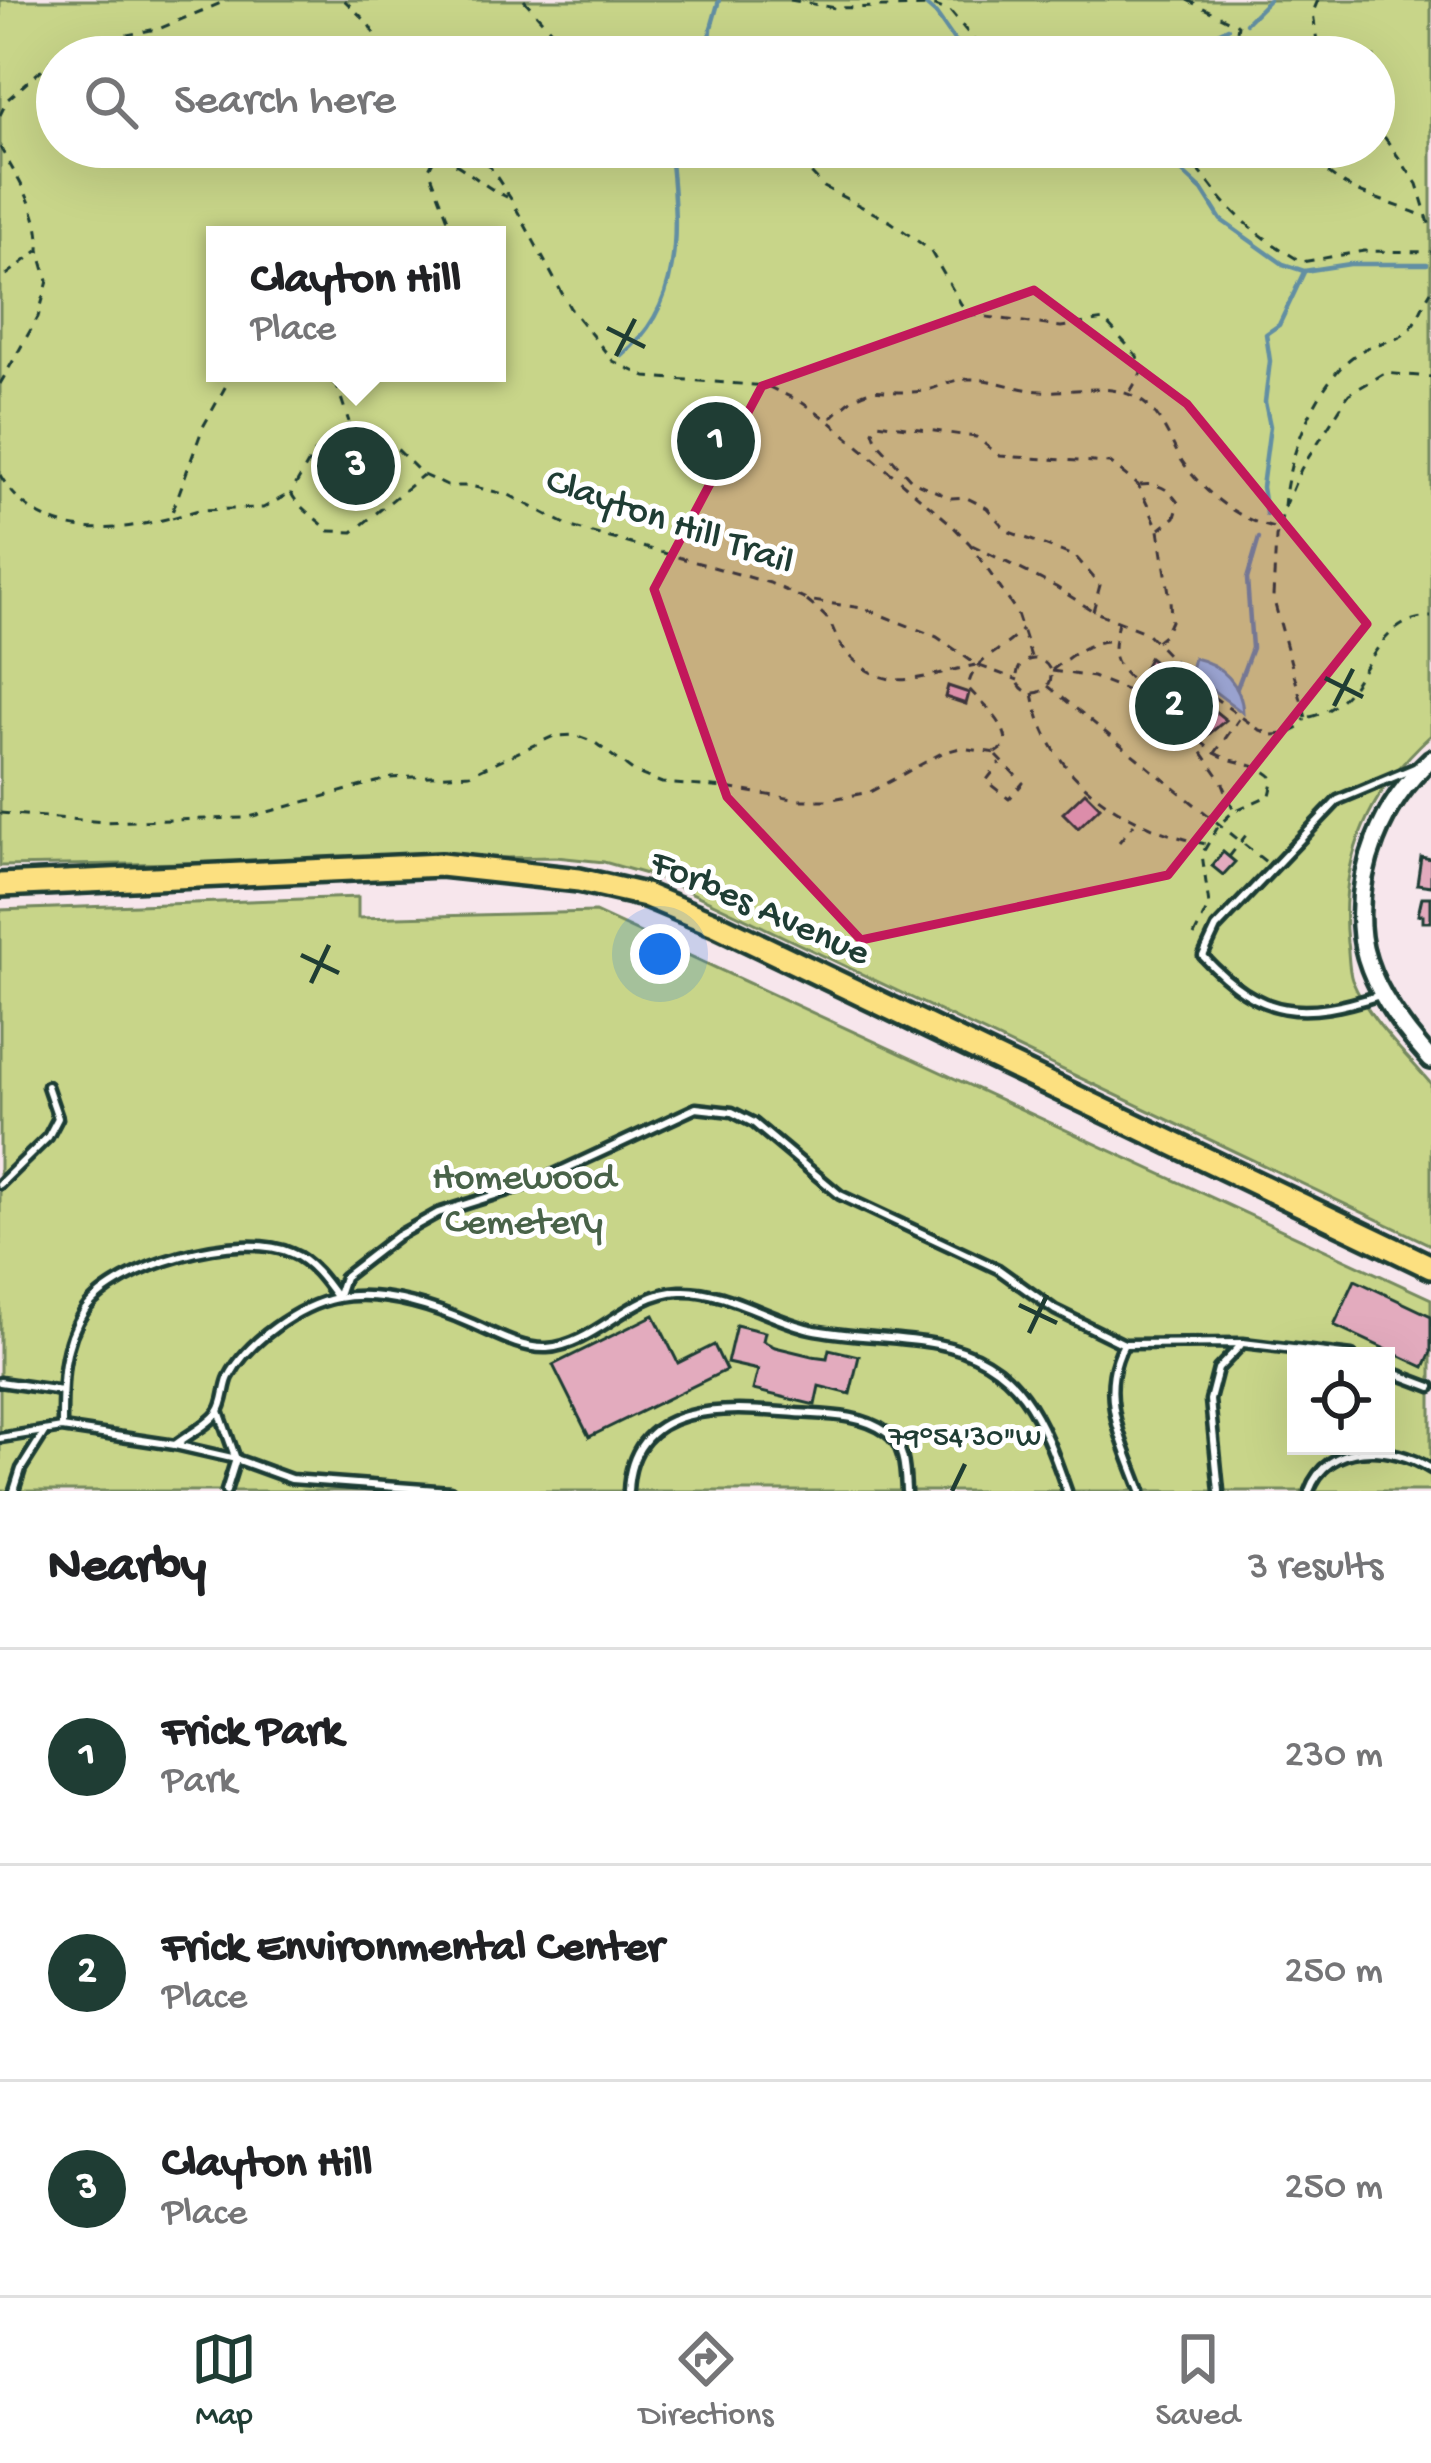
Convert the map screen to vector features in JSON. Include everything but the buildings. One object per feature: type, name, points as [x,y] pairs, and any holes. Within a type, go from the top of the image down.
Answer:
[{"type":"main road","name":"Forbes Avenue","points":[[0,885],[441,865],[513,870],[645,895],[717,925],[1431,1267]]},
{"type":"street","points":[[1428,761],[1383,816],[1370,849],[1362,940],[1383,994],[1431,1060]]},
{"type":"lane","points":[[1383,994],[1334,1010],[1295,1013],[1256,999],[1223,978],[1203,956],[1216,928],[1337,800],[1428,761]]},
{"type":"lane","points":[[0,1184],[48,1137],[58,1118],[47,1087]]},
{"type":"lane","points":[[337,1298],[344,1277],[398,1236],[438,1214],[539,1181],[696,1108],[732,1112],[754,1123],[840,1195],[998,1269],[1054,1310],[1124,1344],[1243,1343],[1287,1348]]},
{"type":"lane","points":[[62,1429],[62,1371],[85,1310],[109,1286],[148,1267],[250,1245],[291,1252],[318,1273],[337,1298]]},
{"type":"lane","points":[[226,1491],[236,1459],[219,1411],[227,1381],[242,1357],[305,1311],[337,1298],[397,1300],[433,1308],[518,1344],[550,1348],[599,1328],[645,1298],[679,1291],[711,1294],[807,1328],[872,1340],[935,1344],[974,1354],[999,1367],[1040,1420],[1067,1491]]},
{"type":"lane","points":[[1219,1491],[1210,1400],[1217,1370],[1243,1343]]},
{"type":"lane","points":[[1124,1344],[1112,1367],[1113,1413],[1141,1491]]},
{"type":"lane","points":[[1395,1374],[1431,1388]]},
{"type":"lane","points":[[0,1382],[62,1391]]},
{"type":"lane","points":[[628,1491],[635,1455],[652,1434],[688,1412],[719,1408],[861,1420],[890,1434],[904,1457],[906,1491]]},
{"type":"lane","points":[[175,1445],[219,1411]]},
{"type":"lane","points":[[0,1438],[62,1429],[175,1445],[236,1459],[291,1480],[450,1491]]},
{"type":"lane","points":[[14,1491],[21,1469],[45,1431]]},
{"type":"lane","points":[[1309,1491],[1315,1474],[1342,1454],[1381,1450],[1431,1469]]},
{"type":"lane","points":[[291,1480],[304,1491]]},
{"type":"path","points":[[122,36],[161,28],[228,0]]},
{"type":"path","points":[[344,0],[375,36]]},
{"type":"path","points":[[524,0],[556,36]]},
{"type":"path","points":[[790,0],[836,8],[935,6],[950,11],[971,36]]},
{"type":"path","points":[[1187,0],[1238,25],[1236,36]]},
{"type":"path","points":[[1316,36],[1313,12],[1318,0]]},
{"type":"path","points":[[0,116],[8,99],[36,71]]},
{"type":"path","points":[[0,147],[29,199],[40,230],[39,250],[48,281],[38,317],[0,384]]},
{"type":"path","points":[[1395,152],[1417,184],[1431,230]]},
{"type":"path","points":[[430,168],[451,226]]},
{"type":"path","points":[[464,168],[480,185],[511,199]]},
{"type":"path","points":[[491,168],[570,308],[613,361],[646,377],[767,386],[829,421],[970,544],[1023,627],[1032,659]]},
{"type":"path","points":[[806,168],[824,187],[891,222],[931,250],[961,304],[972,314],[1028,325],[1076,327],[1097,320],[1111,324],[1137,356],[1141,374],[1129,394]]},
{"type":"path","points":[[1196,168],[1230,208],[1270,243],[1302,262],[1364,251],[1431,252]]},
{"type":"path","points":[[1323,168],[1359,195],[1430,217]]},
{"type":"path","points":[[0,280],[39,250]]},
{"type":"path","points":[[1284,509],[1286,478],[1308,416],[1339,370],[1364,349],[1406,332],[1431,290]]},
{"type":"path","points":[[1306,718],[1273,597],[1284,509],[1301,469],[1349,394],[1371,378],[1390,372],[1431,377]]},
{"type":"path","points":[[829,421],[850,399],[872,389],[924,391],[972,378],[1040,391],[1107,389],[1129,394],[1149,407],[1201,483],[1234,513],[1278,529]]},
{"type":"path","points":[[170,518],[203,427],[228,382]]},
{"type":"path","points":[[0,475],[16,500],[35,516],[56,524],[110,528],[198,510],[263,508],[291,493],[314,453],[350,424],[331,382]]},
{"type":"path","points":[[1094,611],[1100,584],[1076,557],[1007,531],[987,508],[965,496],[951,498],[913,481],[877,442],[873,431],[878,423],[976,437],[1000,456],[1110,463],[1138,485],[1159,530],[1171,621],[1155,642]]},
{"type":"path","name":"Clayton Hill Trail","points":[[350,424],[396,448],[423,475],[447,486],[508,495],[571,526],[770,583],[806,599],[863,608],[937,637],[977,665],[1018,680]]},
{"type":"path","points":[[291,493],[298,506],[329,531],[344,534],[353,532],[423,475]]},
{"type":"path","points":[[907,488],[913,481]]},
{"type":"path","points":[[1138,485],[1156,484],[1169,490],[1179,504],[1175,517],[1159,530]]},
{"type":"path","points":[[970,544],[1155,642],[1208,693],[1272,735],[1299,728],[1306,718],[1345,699],[1387,634],[1418,617],[1431,617]]},
{"type":"path","points":[[806,599],[828,620],[842,647],[873,673],[899,682],[932,679],[977,665],[1014,640],[1023,627]]},
{"type":"path","points":[[1118,619],[1115,664],[1136,683]]},
{"type":"path","points":[[1050,671],[1103,640],[1114,642]]},
{"type":"path","points":[[1032,659],[1045,663],[1050,671],[1048,686],[1033,693],[1023,689],[1018,680],[1021,665],[1032,659]]},
{"type":"path","points":[[0,813],[103,822],[246,818],[392,778],[470,774],[554,736],[574,735],[595,742],[634,772],[662,783],[827,800],[869,792],[943,753],[960,748],[995,753],[1006,746],[1004,728],[968,688],[977,665]]},
{"type":"path","points":[[1050,671],[1132,692]]},
{"type":"path","points":[[1048,686],[1272,867]]},
{"type":"path","points":[[1033,693],[1050,738],[1072,773],[1108,807],[1166,836],[1206,844]]},
{"type":"path","points":[[1202,701],[1208,693]]},
{"type":"path","points":[[1215,753],[1239,717]]},
{"type":"path","points":[[1194,936],[1209,905],[1202,870],[1206,844],[1234,811],[1270,795],[1274,779],[1266,770],[1237,764],[1198,743],[1234,811]]},
{"type":"path","points":[[995,753],[1023,783],[1009,799],[986,781],[1000,763]]},
{"type":"path","points":[[1119,842],[1135,823]]},
{"type":"path","points":[[1229,857],[1250,830]]},
{"type":"highlighted area","points":[[1034,290],[1187,404],[1367,624],[1168,875],[861,940],[727,797],[654,589],[762,386]]},
{"type":"green space","points":[[0,0],[1431,0],[1431,735],[1390,779],[1362,828],[1345,912],[1350,971],[1359,994],[1387,1035],[1431,1084],[1431,1245],[660,878],[604,862],[556,857],[0,866]]},
{"type":"green space","name":"Homewood Cemetery","points":[[358,897],[358,918],[595,912],[1431,1299],[1431,1491],[0,1491],[0,910]]},
{"type":"water","points":[[1194,658],[1229,677],[1243,713],[1190,673]]},
{"type":"waterway","points":[[710,36],[719,0]]},
{"type":"waterway","points":[[920,0],[951,36]]},
{"type":"waterway","points":[[1246,23],[1269,0]]},
{"type":"waterway","points":[[1212,36],[1228,28]]},
{"type":"waterway","points":[[622,355],[642,336],[666,291],[674,241],[671,168]]},
{"type":"waterway","points":[[1178,168],[1202,190],[1221,220],[1283,264],[1304,271],[1350,264],[1427,264]]},
{"type":"waterway","points":[[1266,514],[1262,487],[1270,426],[1265,402],[1270,361],[1266,334],[1279,325],[1304,272]]},
{"type":"waterway","points":[[1237,688],[1252,648],[1247,579],[1259,538]]},
{"type":"place","name":"Frick Park","points":[[716,441]]},
{"type":"place","name":"Clayton Hill","points":[[356,466]]},
{"type":"place","name":"Frick Environmental Center","points":[[1174,706]]}]
